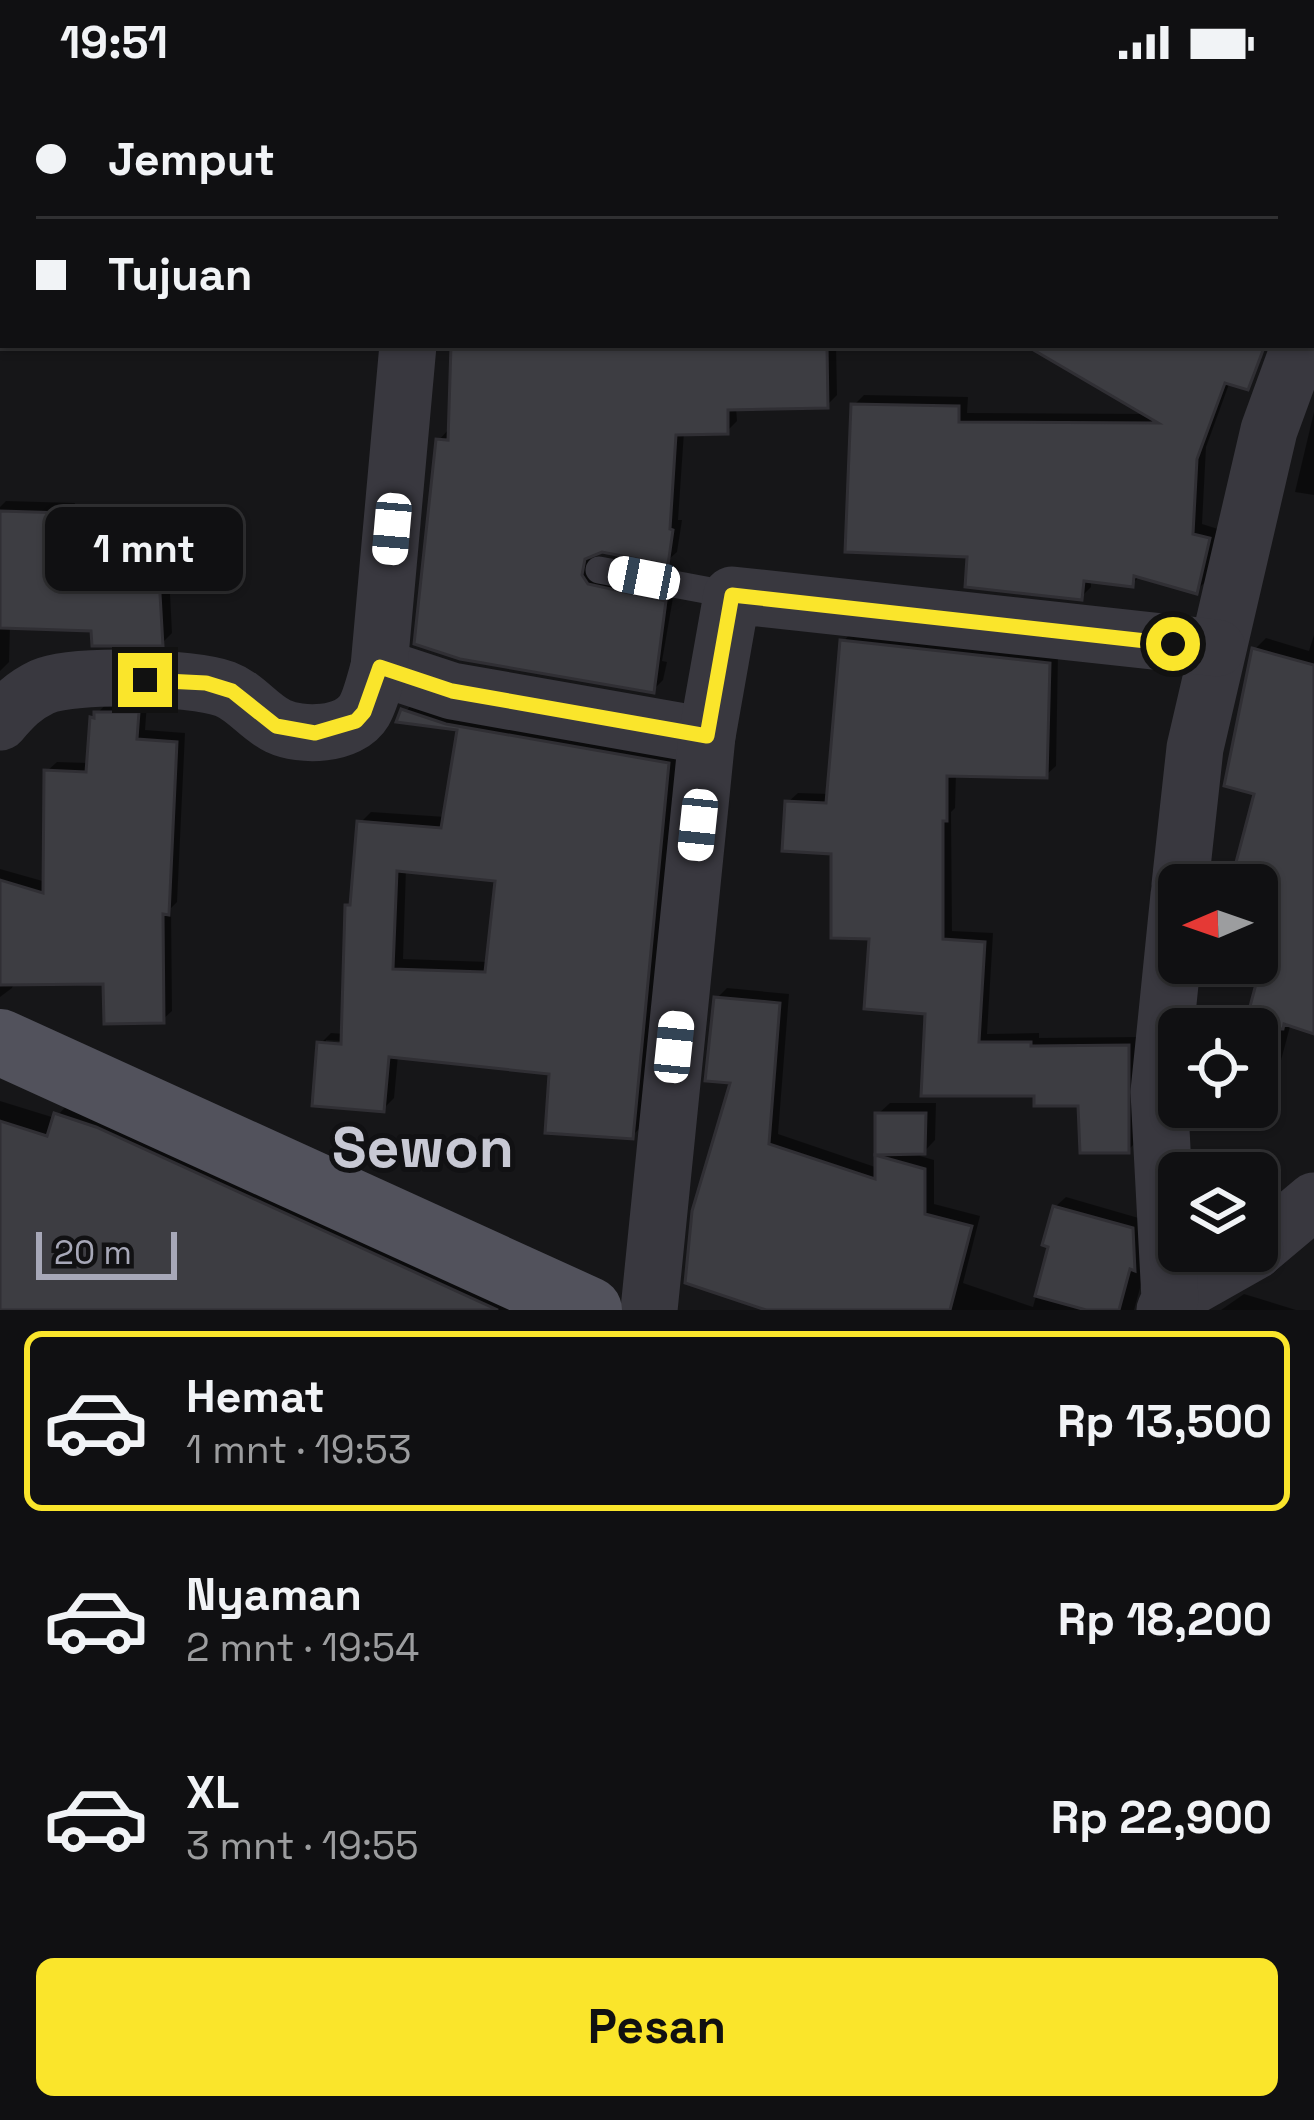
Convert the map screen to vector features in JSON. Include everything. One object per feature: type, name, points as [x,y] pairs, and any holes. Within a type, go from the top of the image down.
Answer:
[{"type":"main road","points":[[0,1042],[589,1310]]},
{"type":"street","points":[[0,722],[18,700],[46,685],[76,679],[206,683],[232,691],[276,726],[315,733],[356,721],[364,712],[380,667],[408,348]]},
{"type":"street","points":[[1182,864],[1195,748],[1217,648],[1269,430],[1299,348]]},
{"type":"street","points":[[649,1310],[707,736],[732,595],[1217,648]]},
{"type":"street","points":[[380,667],[452,691],[707,736]]},
{"type":"street","points":[[1170,984],[1159,1092],[1167,1304],[1220,1272]]},
{"type":"street","points":[[1278,1232],[1314,1202]]},
{"type":"lane","points":[[599,570],[732,595]]},
{"type":"building","points":[[451,348],[827,348],[828,408],[728,410],[728,434],[676,435],[668,565],[602,552],[585,559],[582,575],[588,584],[666,601],[654,693],[460,659],[414,644],[436,439],[448,440]]},
{"type":"building","points":[[1030,348],[1264,348],[1248,390],[1225,383],[1197,459],[1193,534],[1210,538],[1197,594],[1134,576],[1133,587],[1084,581],[1082,600],[965,587],[967,557],[845,552],[851,404],[959,406],[959,422],[1158,423]]},
{"type":"building","points":[[0,511],[65,513],[65,527],[156,524],[163,646],[92,646],[91,631],[0,628]]},
{"type":"building","points":[[840,640],[1050,663],[1047,778],[947,776],[943,939],[985,942],[979,1042],[1129,1045],[1129,1153],[1080,1153],[1078,1106],[1034,1106],[1034,1096],[921,1096],[925,1014],[864,1009],[869,939],[831,938],[831,854],[782,851],[785,801],[826,803]]},
{"type":"building","points":[[1252,648],[1314,665],[1314,1034],[1284,1024],[1278,1029],[1278,1008],[1250,1008],[1256,984],[1278,984],[1278,864],[1236,864],[1254,794],[1224,786]]},
{"type":"building","points":[[401,709],[446,724],[669,763],[633,1139],[545,1133],[549,1074],[389,1057],[384,1112],[312,1106],[317,1042],[341,1044],[345,905],[350,905],[357,821],[441,828],[457,730],[396,722]],"holes":[[[397,871],[495,881],[485,972],[393,969]]]},
{"type":"building","points":[[94,712],[139,712],[137,739],[177,742],[169,915],[163,914],[164,1023],[104,1024],[103,984],[0,985],[0,880],[43,893],[44,770],[86,772]]},
{"type":"building","points":[[714,997],[780,1003],[769,1144],[875,1179],[875,1155],[925,1169],[925,1214],[972,1226],[950,1310],[766,1310],[685,1283],[692,1211],[730,1083],[705,1081]]},
{"type":"building","points":[[54,1113],[96,1127],[498,1310],[0,1310],[0,1121],[47,1136]]},
{"type":"building","points":[[875,1113],[926,1113],[925,1154],[875,1155]]},
{"type":"building","points":[[1053,1206],[1133,1228],[1135,1271],[1130,1269],[1119,1310],[1086,1310],[1035,1296]]},
{"type":"district","name":"Sewon","points":[[423,1147]]},
{"type":"route","points":[[145,680],[206,683],[232,691],[276,726],[297,732],[315,733],[356,721],[364,712],[380,667],[452,691],[707,736],[732,595],[1173,644]]}]
